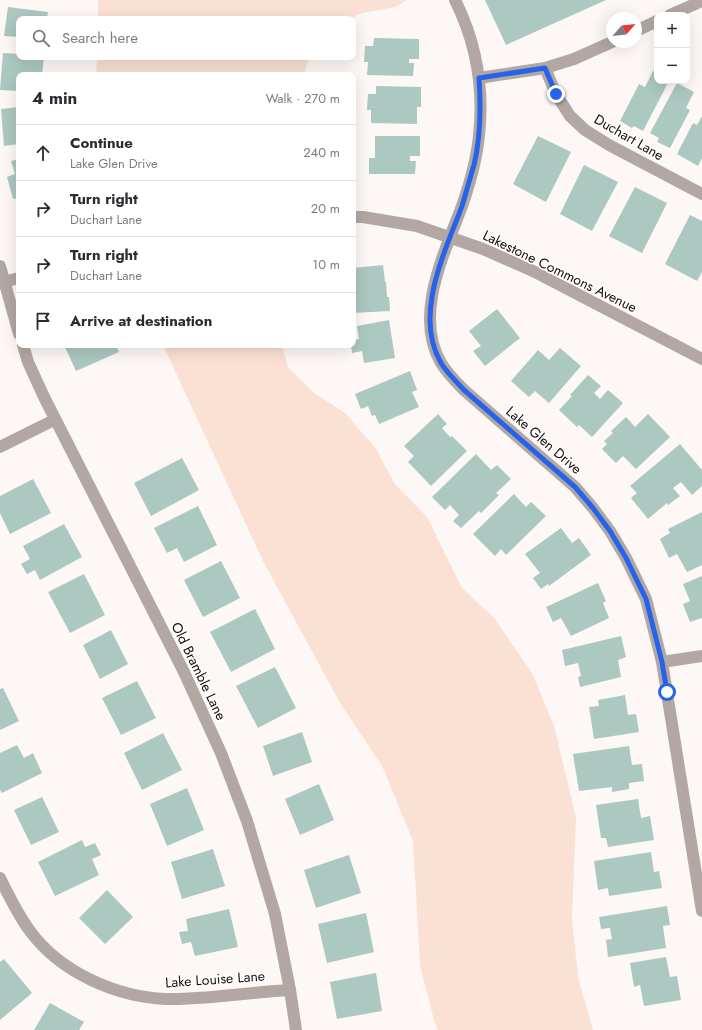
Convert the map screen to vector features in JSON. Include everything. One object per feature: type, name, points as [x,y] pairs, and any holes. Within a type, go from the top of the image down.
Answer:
[{"type":"street","name":"Lake Glen Drive","points":[[454,0],[462,15],[471,40],[479,78],[481,114],[474,164],[433,291],[430,311],[430,330],[434,346],[440,362],[464,390],[575,487],[593,508],[626,558],[646,599],[662,662],[702,911]]},
{"type":"street","points":[[678,12],[701,3]]},
{"type":"street","points":[[642,28],[654,22]]},
{"type":"street","points":[[479,78],[545,68],[574,59],[606,45]]},
{"type":"street","name":"Duchart Lane","points":[[545,68],[556,94],[570,116],[585,130],[609,145],[702,194]]},
{"type":"street","name":"Lakestone Commons Avenue","points":[[356,217],[417,226],[450,236],[483,249],[533,271],[702,359]]},
{"type":"street","points":[[0,266],[2,282],[16,325]]},
{"type":"street","points":[[2,282],[16,279]]},
{"type":"street","name":"Old Bramble Lane","points":[[23,348],[54,420],[184,670],[221,753],[247,821],[275,914],[290,990],[296,1030]]},
{"type":"street","points":[[0,447],[54,420]]},
{"type":"street","points":[[662,662],[702,656]]},
{"type":"street","name":"Lake Louise Lane","points":[[0,878],[15,908],[31,932],[46,948],[63,963],[106,986],[128,993],[164,999],[211,997],[290,990]]},
{"type":"shaded area","points":[[98,0],[407,0],[395,7],[362,13],[356,16],[98,16]]},
{"type":"shaded area","points":[[97,60],[309,60],[304,72],[96,72]]},
{"type":"shaded area","points":[[164,348],[283,348],[288,367],[314,393],[345,413],[376,449],[395,484],[427,517],[462,588],[494,618],[532,673],[554,726],[576,817],[572,919],[578,977],[593,1030],[438,1030],[435,1024],[420,965],[413,841],[382,766],[340,703],[263,561]]},
{"type":"building","points":[[485,0],[606,0],[506,45]]},
{"type":"building","points":[[8,7],[48,12],[47,16],[16,16],[16,37],[4,36]]},
{"type":"building","points":[[374,38],[419,39],[419,59],[409,59],[409,63],[414,63],[413,76],[367,75],[368,62],[364,62],[365,46],[373,46]]},
{"type":"building","points":[[3,53],[16,54],[16,60],[44,60],[42,72],[16,72],[16,91],[0,90]]},
{"type":"building","points":[[653,71],[654,84],[667,84],[643,131],[634,126],[632,128],[620,121],[639,84],[645,87]]},
{"type":"building","points":[[676,84],[694,92],[686,108],[690,110],[670,148],[657,142],[659,138],[650,133]]},
{"type":"building","points":[[376,86],[421,87],[421,107],[417,107],[417,124],[371,123],[371,110],[367,110],[368,94],[376,94]]},
{"type":"building","points":[[16,107],[16,144],[4,146],[1,109]]},
{"type":"building","points":[[702,116],[702,158],[698,166],[677,154],[693,123],[697,125]]},
{"type":"building","points":[[375,136],[420,136],[420,156],[410,156],[410,161],[416,161],[415,174],[369,174],[369,158],[375,158]]},
{"type":"building","points":[[538,136],[571,152],[546,202],[513,184]]},
{"type":"building","points":[[16,160],[16,198],[13,199],[7,177],[15,174],[11,161]]},
{"type":"building","points":[[584,165],[618,182],[592,231],[560,214]]},
{"type":"building","points":[[635,187],[667,203],[642,253],[609,236]]},
{"type":"building","points":[[690,215],[702,221],[702,272],[697,281],[665,264]]},
{"type":"building","points":[[383,265],[390,311],[356,313],[356,268]]},
{"type":"building","points":[[497,309],[520,338],[485,366],[473,351],[481,346],[469,331]]},
{"type":"building","points":[[389,320],[395,358],[364,363],[362,351],[352,353],[351,348],[356,348],[356,340],[359,339],[357,326]]},
{"type":"building","points":[[65,348],[117,348],[119,352],[76,371]]},
{"type":"building","points":[[560,348],[581,366],[549,403],[535,391],[529,397],[511,381],[538,350],[549,360]]},
{"type":"building","points":[[410,371],[417,390],[412,392],[419,407],[379,424],[375,415],[372,416],[368,406],[361,409],[355,394]]},
{"type":"building","points":[[588,375],[601,386],[594,393],[600,399],[608,390],[623,403],[592,437],[579,425],[577,427],[559,410]]},
{"type":"building","points":[[438,414],[447,424],[442,428],[450,437],[452,436],[467,451],[431,486],[408,462],[414,456],[404,446]]},
{"type":"building","points":[[648,414],[670,437],[636,469],[623,456],[616,463],[602,449],[607,444],[604,441],[613,433],[611,431],[626,417],[635,427]]},
{"type":"building","points":[[680,444],[702,470],[702,486],[692,495],[681,482],[673,488],[680,496],[668,505],[667,503],[648,519],[631,498],[637,493],[630,486]]},
{"type":"building","points":[[476,454],[491,470],[497,465],[511,479],[496,493],[499,495],[481,513],[479,511],[461,528],[453,521],[459,515],[450,505],[445,510],[432,497]]},
{"type":"building","points":[[182,458],[199,490],[151,516],[134,483]]},
{"type":"building","points":[[33,479],[51,513],[10,534],[0,513],[0,496]]},
{"type":"building","points":[[514,494],[526,507],[531,502],[546,516],[506,555],[501,549],[495,556],[473,534]]},
{"type":"building","points":[[198,506],[217,545],[184,562],[177,548],[167,553],[154,528]]},
{"type":"building","points":[[702,512],[702,565],[687,572],[677,554],[669,558],[660,539],[670,533],[668,529]]},
{"type":"building","points":[[64,524],[82,557],[40,580],[35,570],[27,574],[21,564],[30,559],[23,546]]},
{"type":"building","points":[[561,528],[572,543],[579,538],[591,555],[549,586],[548,584],[541,589],[533,578],[540,573],[525,554]]},
{"type":"building","points":[[221,561],[240,598],[203,617],[184,580]]},
{"type":"building","points":[[84,574],[105,615],[70,633],[48,592]]},
{"type":"building","points":[[702,576],[702,618],[690,622],[683,604],[690,601],[683,584]]},
{"type":"building","points":[[598,583],[606,601],[603,603],[609,618],[571,636],[561,618],[553,622],[546,607]]},
{"type":"building","points":[[255,609],[275,649],[231,672],[210,632]]},
{"type":"building","points":[[111,630],[128,664],[100,679],[83,645]]},
{"type":"building","points":[[621,636],[626,657],[618,660],[621,677],[580,687],[578,677],[581,676],[578,663],[565,666],[562,650]]},
{"type":"building","points":[[275,667],[296,708],[258,728],[236,686]]},
{"type":"building","points":[[137,681],[156,718],[121,735],[102,698]]},
{"type":"building","points":[[3,688],[19,721],[0,730],[0,689]]},
{"type":"building","points":[[625,695],[628,715],[636,714],[639,732],[594,739],[589,707],[599,706],[598,700]]},
{"type":"building","points":[[302,732],[312,762],[273,776],[263,746]]},
{"type":"building","points":[[163,733],[182,770],[142,790],[124,753]]},
{"type":"building","points":[[17,745],[24,758],[33,753],[42,773],[2,793],[0,790],[0,753]]},
{"type":"building","points":[[629,746],[632,765],[642,764],[644,781],[629,783],[629,789],[612,792],[612,787],[579,791],[573,754]]},
{"type":"building","points":[[319,784],[334,820],[300,835],[285,799]]},
{"type":"building","points":[[187,788],[204,830],[167,846],[150,804]]},
{"type":"building","points":[[42,797],[59,832],[31,845],[14,810]]},
{"type":"building","points":[[638,799],[641,818],[650,816],[654,840],[608,847],[606,838],[601,838],[596,805]]},
{"type":"building","points":[[82,840],[85,847],[95,843],[101,855],[92,859],[99,875],[55,896],[38,862]]},
{"type":"building","points":[[213,849],[225,886],[182,899],[171,862]]},
{"type":"building","points":[[651,852],[654,872],[659,871],[662,888],[609,896],[608,888],[598,890],[594,861]]},
{"type":"building","points":[[349,855],[361,893],[316,908],[304,870]]},
{"type":"building","points":[[107,890],[133,917],[105,944],[79,918]]},
{"type":"building","points":[[667,906],[670,925],[663,926],[666,948],[608,957],[606,940],[612,939],[610,928],[601,929],[599,917]]},
{"type":"building","points":[[229,909],[238,947],[195,956],[191,942],[182,944],[179,932],[188,931],[186,919]]},
{"type":"building","points":[[366,913],[374,952],[327,963],[318,924]]},
{"type":"building","points":[[666,957],[670,977],[677,976],[681,1000],[644,1006],[640,985],[634,987],[630,963]]},
{"type":"building","points":[[4,959],[32,993],[0,1020],[0,962]]},
{"type":"building","points":[[376,973],[382,1011],[337,1019],[330,982]]},
{"type":"building","points":[[50,1003],[84,1022],[79,1030],[34,1030]]},
{"type":"route","points":[[556,94],[545,68],[479,78],[481,106],[479,136],[474,164],[433,291],[430,311],[430,330],[440,362],[449,374],[464,390],[575,487],[610,531],[626,558],[646,599],[655,630],[667,692]]}]
